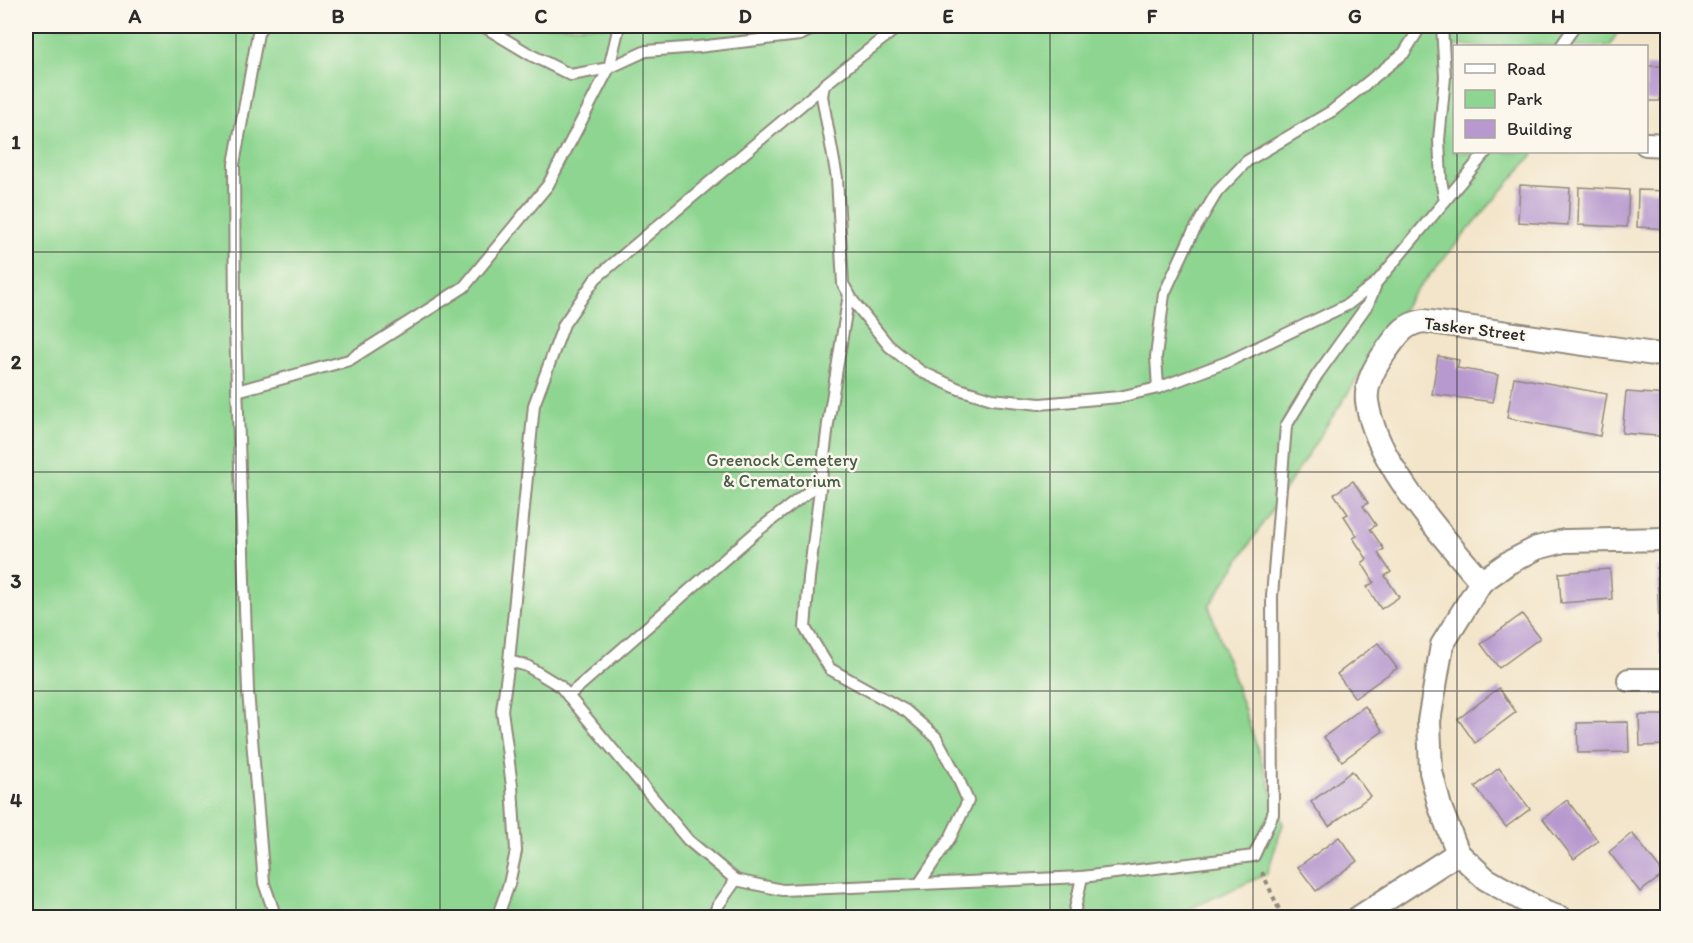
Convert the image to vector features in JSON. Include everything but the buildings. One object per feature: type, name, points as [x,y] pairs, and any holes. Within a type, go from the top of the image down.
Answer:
[{"type":"street","points":[[1648,144],[1668,145]]},
{"type":"street","name":"Tasker Street","points":[[1481,582],[1422,510],[1384,453],[1373,428],[1367,399],[1370,381],[1376,364],[1404,327],[1413,322],[1424,321],[1668,356]]},
{"type":"street","points":[[1561,918],[1546,913],[1486,879],[1458,853],[1440,806],[1431,772],[1429,721],[1442,645],[1481,582],[1508,563],[1537,548],[1564,541],[1668,538]]},
{"type":"street","points":[[1629,680],[1668,680]]},
{"type":"street","points":[[1358,918],[1458,853]]},
{"type":"lane","points":[[262,26],[258,33],[234,164],[237,392],[248,691],[264,882],[276,918]]},
{"type":"lane","points":[[483,26],[531,55],[571,75],[609,68],[646,51],[800,35],[819,26]]},
{"type":"lane","points":[[237,392],[349,360],[464,287],[548,184],[609,68],[619,26]]},
{"type":"lane","points":[[497,918],[509,885],[516,851],[512,786],[502,710],[509,661],[534,405],[564,324],[596,278],[824,86],[899,26]]},
{"type":"lane","points":[[1158,388],[1156,357],[1164,294],[1191,236],[1217,192],[1247,161],[1332,111],[1404,53],[1421,26]]},
{"type":"lane","points":[[1443,26],[1445,77],[1439,140],[1441,180],[1445,201]]},
{"type":"lane","points":[[1562,45],[1575,26]]},
{"type":"lane","points":[[824,86],[822,96],[837,178],[843,284],[849,294],[890,346],[920,371],[959,389],[981,396],[1040,404],[1119,397],[1158,388],[1227,362],[1347,305],[1377,282],[1485,153]]},
{"type":"lane","points":[[509,661],[527,666],[560,686],[688,840],[736,880],[782,890],[1082,877],[1254,856],[1273,814],[1272,596],[1286,426],[1317,375],[1368,304],[1377,282]]},
{"type":"lane","points":[[849,294],[828,424],[805,628],[830,669],[906,711],[936,737],[968,801],[950,838],[919,884]]},
{"type":"lane","points":[[568,696],[756,532],[821,482]]},
{"type":"lane","points":[[1073,918],[1082,877]]},
{"type":"lane","points":[[713,918],[717,907],[736,880]]},
{"type":"path","points":[[1254,856],[1283,918]]},
{"type":"green space","name":"Greenock Cemetery & Crematorium","points":[[26,26],[1621,26],[1611,45],[1453,45],[1453,153],[1534,153],[1410,298],[1209,606],[1283,824],[1267,874],[1169,918],[26,917]]}]
